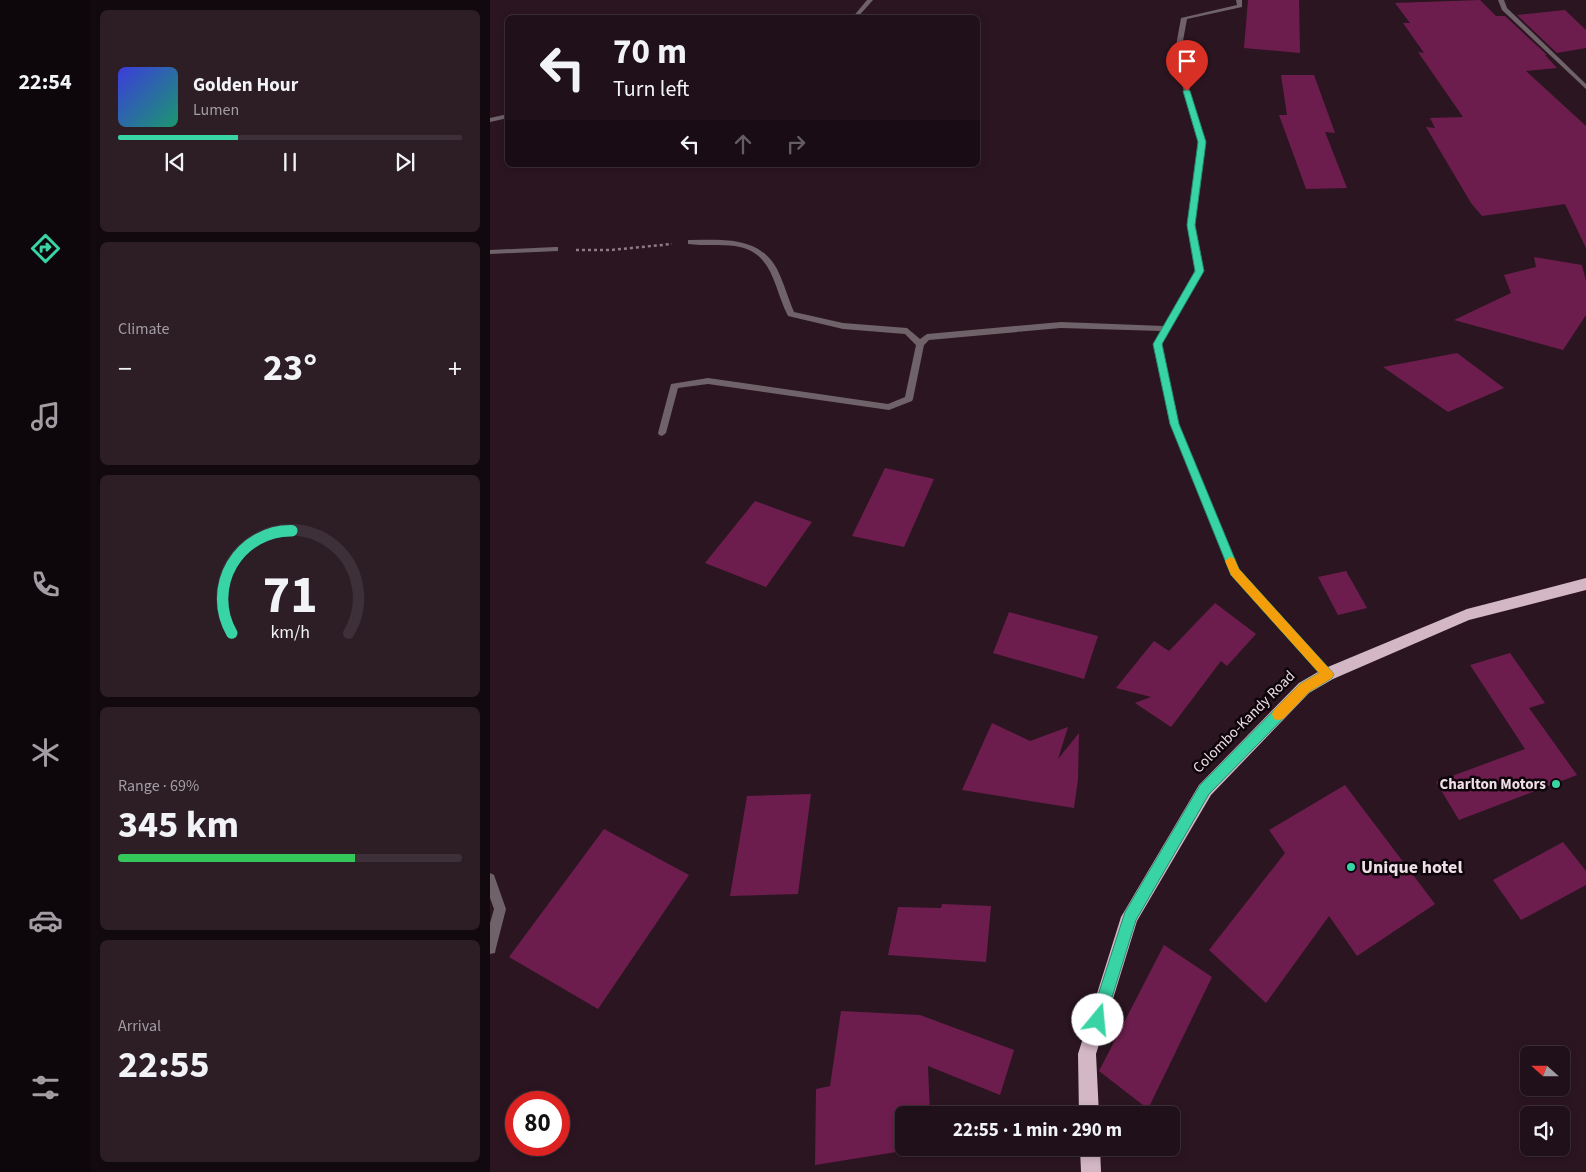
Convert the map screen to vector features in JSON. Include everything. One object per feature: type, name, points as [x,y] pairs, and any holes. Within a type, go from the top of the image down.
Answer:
[{"type":"highway","name":"Colombo-Kandy Road","points":[[1089,1106],[1087,1054],[1130,917],[1205,790],[1304,688],[1328,674],[1467,615],[1586,584]]},
{"type":"highway","points":[[1090,1156],[1091,1172]]},
{"type":"street","points":[[857,15],[870,0]]},
{"type":"street","points":[[1239,0],[1240,6],[1184,18],[1177,57],[1202,142],[1191,225],[1200,271],[1158,344],[1174,424],[1234,572],[1328,674]]},
{"type":"street","points":[[1501,0],[1504,9],[1586,87]]},
{"type":"street","points":[[490,120],[505,117]]},
{"type":"street","points":[[691,242],[734,243],[758,251],[770,263],[791,314],[843,326],[907,331],[920,344]]},
{"type":"street","points":[[490,252],[555,250]]},
{"type":"street","points":[[662,433],[674,386],[708,380],[889,407],[909,399],[920,344],[927,337],[1061,325],[1167,329]]},
{"type":"street","points":[[490,879],[500,909],[490,948]]},
{"type":"path","points":[[555,250],[611,250],[691,242]]},
{"type":"building","points":[[1248,0],[1299,0],[1300,53],[1244,48]]},
{"type":"building","points":[[1480,0],[1496,16],[1505,16],[1547,55],[1545,55],[1557,68],[1526,71],[1586,126],[1586,248],[1565,204],[1482,216],[1471,203],[1426,127],[1435,128],[1430,118],[1463,117],[1418,52],[1424,53],[1403,23],[1410,23],[1395,3]]},
{"type":"building","points":[[1565,10],[1586,30],[1586,48],[1557,53],[1517,15]]},
{"type":"building","points":[[1281,75],[1314,75],[1335,133],[1325,132],[1347,188],[1306,189],[1279,115],[1287,115]]},
{"type":"building","points":[[1534,257],[1582,265],[1586,281],[1586,315],[1563,350],[1454,320],[1511,293],[1504,275],[1536,267]]},
{"type":"building","points":[[1457,353],[1504,388],[1448,412],[1383,367]]},
{"type":"building","points":[[885,468],[934,479],[904,547],[852,536]]},
{"type":"building","points":[[755,501],[812,522],[766,587],[705,563]]},
{"type":"building","points":[[1346,571],[1367,608],[1338,615],[1318,577]]},
{"type":"building","points":[[1215,603],[1256,634],[1227,666],[1221,661],[1171,727],[1135,703],[1151,697],[1116,688],[1154,641],[1169,651]]},
{"type":"building","points":[[1009,612],[1098,636],[1084,679],[993,653]]},
{"type":"building","points":[[1510,653],[1545,703],[1529,708],[1577,775],[1459,820],[1436,782],[1525,749],[1470,665]]},
{"type":"building","points":[[992,723],[1030,741],[1068,727],[1058,759],[1079,733],[1078,779],[1074,808],[962,790]]},
{"type":"building","name":"Unique hotel","points":[[1345,785],[1435,904],[1357,956],[1329,916],[1266,1003],[1209,950],[1285,853],[1269,830]]},
{"type":"building","points":[[811,794],[798,894],[730,896],[747,796]]},
{"type":"building","points":[[604,829],[689,875],[598,1009],[509,957]]},
{"type":"building","points":[[1563,842],[1586,871],[1586,885],[1521,920],[1493,880]]},
{"type":"building","points":[[942,904],[991,906],[986,962],[888,955],[898,907],[941,908]]},
{"type":"building","points":[[1164,945],[1212,977],[1149,1106],[1144,1106],[1099,1071]]},
{"type":"building","points":[[841,1011],[920,1015],[1014,1050],[1000,1095],[928,1066],[930,1106],[895,1106],[895,1152],[815,1165],[816,1089],[830,1086]]},
{"type":"slow traffic","points":[[1230,561],[1234,572],[1328,674],[1304,688],[1278,714]]},
{"type":"place","name":"Charlton Motors","points":[[1556,784]]},
{"type":"place","name":"Unique hotel","points":[[1351,867]]},
{"type":"route","points":[[1098,1020],[1130,917],[1205,790],[1304,688],[1328,674],[1234,572],[1174,424],[1158,344],[1200,271],[1191,225],[1202,142],[1187,91]]}]
